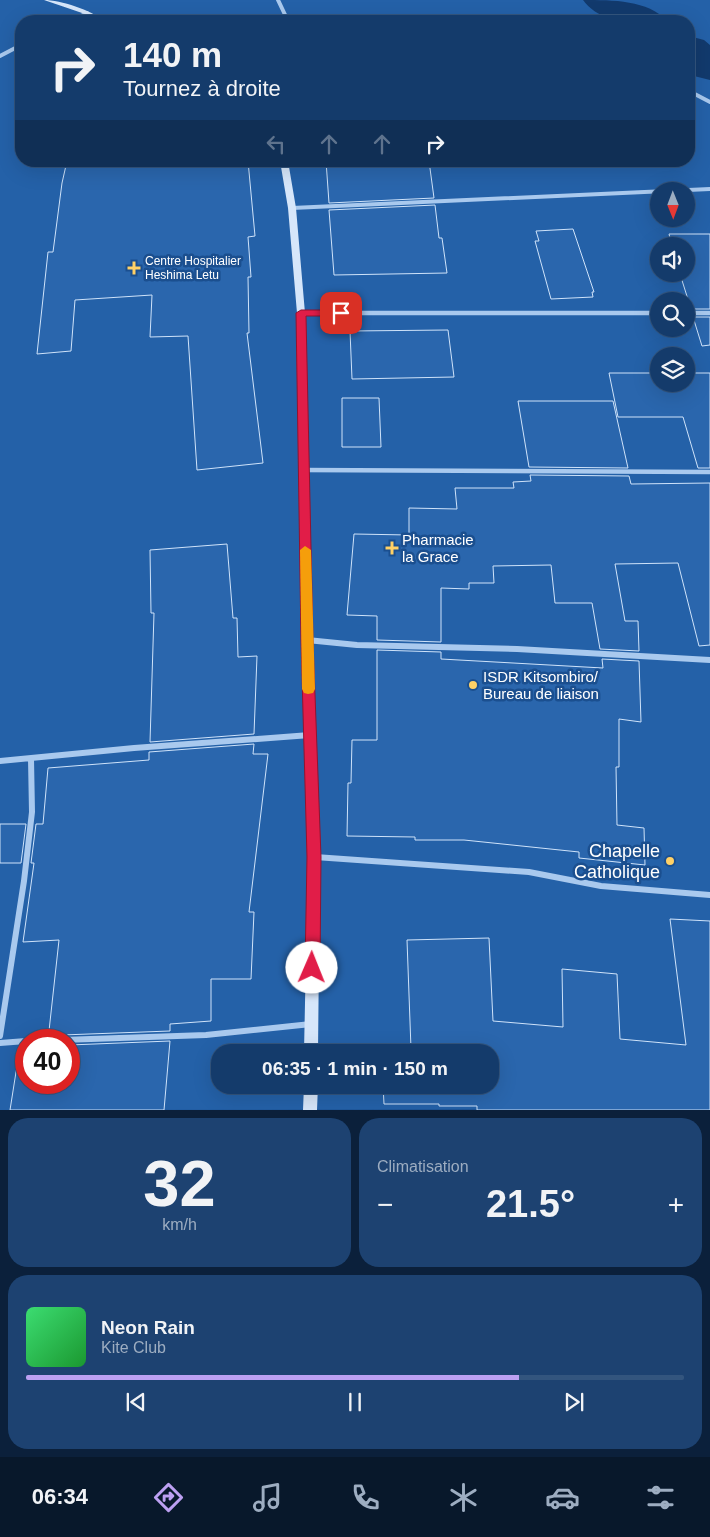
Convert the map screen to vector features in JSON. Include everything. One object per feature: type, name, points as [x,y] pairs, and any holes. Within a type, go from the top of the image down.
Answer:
[{"type":"street","points":[[47,0],[87,14]]},
{"type":"street","points":[[278,0],[285,15]]},
{"type":"street","points":[[0,56],[15,48]]},
{"type":"street","points":[[695,94],[710,102]]},
{"type":"street","points":[[285,167],[292,208],[301,313],[307,640],[314,857],[311,1044]]},
{"type":"street","points":[[292,208],[710,189]]},
{"type":"street","points":[[301,313],[650,313]]},
{"type":"street","points":[[695,313],[710,313]]},
{"type":"street","points":[[304,470],[710,472]]},
{"type":"street","points":[[307,640],[357,645],[517,649],[710,660]]},
{"type":"street","points":[[0,762],[134,748],[310,735]]},
{"type":"street","points":[[0,1036],[24,881],[32,812],[31,758]]},
{"type":"street","points":[[314,857],[529,872],[601,886],[710,895]]},
{"type":"street","points":[[80,1039],[206,1035],[312,1024]]},
{"type":"street","points":[[0,1042],[15,1042]]},
{"type":"street","points":[[310,1094],[310,1110]]},
{"type":"shaded area","points":[[0,0],[710,0],[710,1109],[0,1110]]},
{"type":"building","name":"Centre Hospitalier Heshima Letu","points":[[66,167],[249,167],[255,236],[248,237],[251,277],[248,277],[249,333],[247,333],[263,463],[197,470],[188,336],[150,337],[152,295],[75,300],[71,351],[37,354],[48,252],[53,252]]},
{"type":"building","points":[[326,167],[430,167],[434,198],[329,203]]},
{"type":"building","points":[[435,205],[439,238],[442,238],[447,273],[334,275],[329,210]]},
{"type":"building","points":[[573,229],[594,292],[592,292],[593,297],[551,299],[535,241],[539,241],[536,231]]},
{"type":"building","points":[[669,234],[710,234],[710,309],[695,309],[695,292],[686,292],[683,282],[695,282],[695,237],[670,237]]},
{"type":"building","points":[[695,317],[710,317],[710,345],[702,346],[695,323]]},
{"type":"building","points":[[448,330],[454,377],[352,379],[350,331]]},
{"type":"building","points":[[609,373],[650,373],[650,392],[695,392],[695,373],[710,373],[710,468],[698,468],[683,417],[618,417]]},
{"type":"building","points":[[342,398],[379,398],[381,447],[342,447]]},
{"type":"building","points":[[518,401],[613,401],[628,468],[529,467]]},
{"type":"building","points":[[530,475],[629,476],[631,484],[710,483],[710,645],[699,646],[678,563],[615,564],[625,621],[638,621],[639,651],[600,649],[592,603],[555,603],[551,565],[493,566],[494,583],[469,583],[469,589],[441,588],[441,642],[377,640],[377,616],[347,615],[354,534],[409,535],[409,508],[457,509],[455,488],[514,488],[513,482],[531,481]]},
{"type":"building","points":[[227,544],[233,618],[237,618],[238,657],[257,656],[254,734],[150,742],[154,613],[151,613],[150,550]]},
{"type":"building","points":[[377,650],[441,652],[441,659],[603,668],[602,659],[639,661],[641,722],[619,719],[619,767],[616,767],[617,825],[644,828],[645,865],[579,858],[579,852],[464,840],[415,840],[415,837],[347,836],[348,783],[351,783],[352,740],[377,740]]},
{"type":"building","points":[[254,744],[253,754],[268,754],[249,912],[254,912],[251,979],[211,979],[211,1021],[170,1024],[170,1031],[80,1034],[80,1029],[49,1029],[59,940],[23,942],[34,863],[31,863],[36,824],[43,824],[48,768],[149,760],[149,752]]},
{"type":"building","points":[[0,824],[26,824],[21,863],[0,863]]},
{"type":"building","points":[[670,919],[710,921],[710,1110],[477,1110],[477,1106],[384,1104],[383,1094],[499,1094],[499,1044],[411,1044],[407,940],[489,938],[493,1021],[563,1027],[562,969],[617,974],[620,1039],[686,1045]]},
{"type":"building","points":[[170,1041],[164,1110],[10,1110],[15,1078],[15,1094],[80,1094],[80,1045]]},
{"type":"waterway","points":[[604,0],[634,15]]},
{"type":"waterway","points":[[695,54],[710,67]]},
{"type":"slow traffic","points":[[305,550],[308,689]]},
{"type":"place","name":"Centre Hospitalier Heshima Letu","points":[[134,268]]},
{"type":"place","name":"Pharmacie la Grace","points":[[392,548]]},
{"type":"place","name":"ISDR Kitsombiro/ Bureau de liaison","points":[[473,685]]},
{"type":"place","name":"Chapelle Catholique","points":[[670,861]]},
{"type":"route","points":[[312,968],[314,857],[307,640],[301,313],[341,313]]}]
